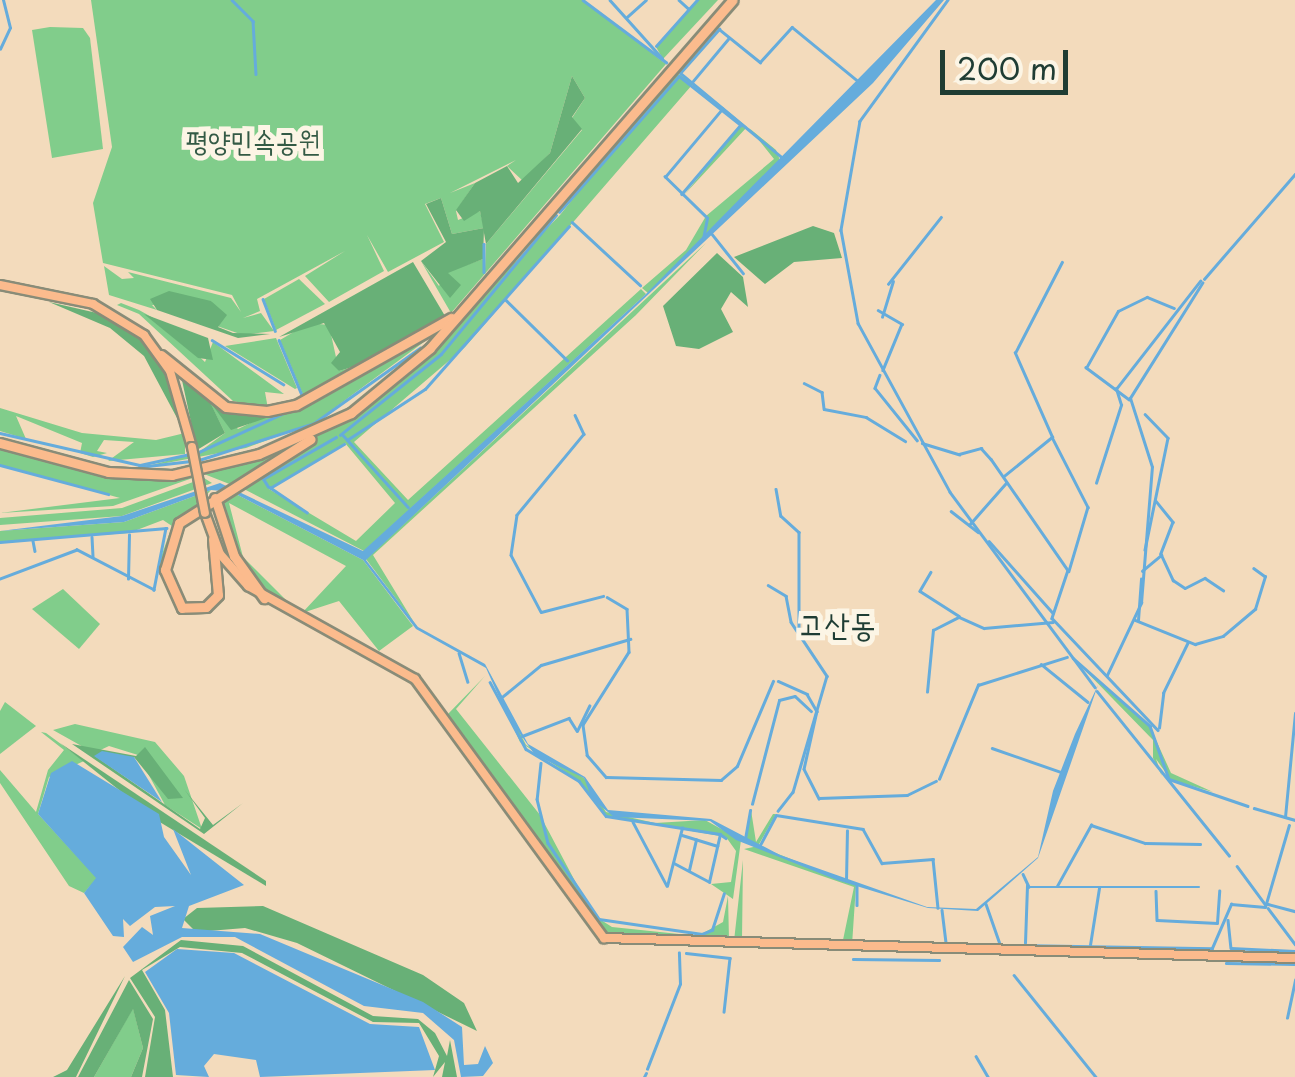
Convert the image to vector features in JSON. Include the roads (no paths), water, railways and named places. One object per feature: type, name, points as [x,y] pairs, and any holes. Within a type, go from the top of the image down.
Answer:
[{"type":"highway","points":[[0,440],[126,471],[232,456],[349,408],[451,318],[729,0]]},
{"type":"highway","points":[[213,538],[218,595],[206,608],[182,608],[166,583],[169,540],[220,495],[334,423],[430,348],[729,0]]},
{"type":"highway","points":[[161,355],[234,411],[282,410],[451,318]]},
{"type":"highway","points":[[0,440],[151,476],[259,454],[334,423]]},
{"type":"highway","points":[[220,495],[234,556],[264,598]]},
{"type":"main road","points":[[0,285],[110,310],[161,355],[192,448],[213,538],[264,598],[408,673],[522,822],[584,922],[614,942],[1295,958]]},
{"type":"water","points":[[936,0],[944,0],[873,83],[366,560],[418,627],[485,664],[528,744],[585,777],[608,810],[711,819],[780,855],[927,907],[976,909],[1038,857],[1053,791],[1098,685],[1038,858],[978,911],[928,908],[837,880],[736,840],[710,821],[614,817],[592,799],[584,778],[535,755],[508,717],[486,668],[416,629],[363,560],[232,492],[211,490],[124,522],[0,531],[122,516],[220,483],[363,551],[646,294]]},
{"type":"water","points":[[102,751],[134,757],[162,802],[94,756]]},
{"type":"water","points":[[72,761],[159,814],[164,837],[191,875],[173,829],[244,885],[189,906],[182,928],[260,934],[423,1002],[462,1027],[464,1065],[478,1064],[485,1046],[493,1063],[483,1076],[461,1077],[454,1040],[423,1013],[364,1006],[235,937],[182,937],[133,962],[123,947],[142,927],[153,935],[150,916],[175,906],[155,907],[130,926],[123,919],[124,937],[113,936],[84,893],[96,878],[38,814],[51,773]]},
{"type":"water","points":[[177,949],[234,953],[370,1024],[419,1027],[435,1070],[260,1077],[256,1060],[214,1054],[204,1066],[209,1077],[176,1075],[169,1013],[145,972]]},
{"type":"waterway","points":[[0,49],[10,28],[3,0]]},
{"type":"waterway","points":[[232,0],[253,21],[256,74]]},
{"type":"waterway","points":[[583,0],[666,62]]},
{"type":"waterway","points":[[610,0],[662,58]]},
{"type":"waterway","points":[[627,17],[646,0]]},
{"type":"waterway","points":[[679,0],[688,8]]},
{"type":"waterway","points":[[656,46],[697,0]]},
{"type":"waterway","points":[[948,0],[860,121],[841,230],[858,323],[950,492],[1095,687]]},
{"type":"waterway","points":[[680,73],[719,29],[760,62],[792,27],[858,81]]},
{"type":"waterway","points":[[693,81],[729,38]]},
{"type":"waterway","points":[[678,71],[784,159]]},
{"type":"waterway","points":[[559,212],[679,76],[741,125],[682,194]]},
{"type":"waterway","points":[[703,239],[707,218],[665,177],[722,109]]},
{"type":"waterway","points":[[1204,279],[1295,174]]},
{"type":"waterway","points":[[340,435],[441,354],[556,215]]},
{"type":"waterway","points":[[888,284],[941,217]]},
{"type":"waterway","points":[[572,222],[640,285]]},
{"type":"waterway","points":[[347,440],[425,389],[569,226]]},
{"type":"waterway","points":[[712,234],[743,273]]},
{"type":"waterway","points":[[484,244],[484,272]]},
{"type":"waterway","points":[[1004,476],[1052,437],[1015,353],[1062,262]]},
{"type":"waterway","points":[[1096,483],[1121,405],[1116,389],[1200,281]]},
{"type":"waterway","points":[[882,317],[893,282]]},
{"type":"waterway","points":[[1107,675],[1141,603],[1152,467],[1130,398],[1202,283]]},
{"type":"waterway","points":[[1129,400],[1086,368],[1118,311],[1147,297],[1174,308]]},
{"type":"waterway","points":[[263,299],[275,331]]},
{"type":"waterway","points":[[506,300],[567,360]]},
{"type":"waterway","points":[[878,310],[902,324],[883,370]]},
{"type":"waterway","points":[[212,340],[283,384]]},
{"type":"waterway","points":[[279,340],[302,395]]},
{"type":"waterway","points":[[199,460],[314,423],[420,348]]},
{"type":"waterway","points":[[880,375],[875,388],[917,440]]},
{"type":"waterway","points":[[804,383],[822,392],[824,409],[866,417],[905,441]]},
{"type":"waterway","points":[[0,433],[140,465],[199,452],[323,395]]},
{"type":"waterway","points":[[1145,414],[1168,438],[1145,550]]},
{"type":"waterway","points":[[575,415],[584,434],[517,515],[511,555],[541,612],[603,596]]},
{"type":"waterway","points":[[343,435],[408,507]]},
{"type":"waterway","points":[[268,487],[263,479],[336,437]]},
{"type":"waterway","points":[[1052,437],[1088,507],[1069,571]]},
{"type":"waterway","points":[[922,443],[959,454],[981,448],[991,459],[1068,570],[1052,618],[1158,730]]},
{"type":"waterway","points":[[307,513],[270,488],[344,444]]},
{"type":"waterway","points":[[139,467],[191,461]]},
{"type":"waterway","points":[[0,465],[108,494]]},
{"type":"waterway","points":[[969,525],[1006,483]]},
{"type":"waterway","points":[[776,489],[781,516],[799,532],[799,627]]},
{"type":"waterway","points":[[1156,501],[1173,522],[1161,554],[1173,580],[1185,588],[1205,578],[1223,590]]},
{"type":"waterway","points":[[951,511],[978,532]]},
{"type":"waterway","points":[[0,542],[166,528],[154,590],[77,550],[0,579]]},
{"type":"waterway","points":[[128,579],[129,535]]},
{"type":"waterway","points":[[92,537],[93,556]]},
{"type":"waterway","points":[[33,541],[35,551]]},
{"type":"waterway","points":[[989,541],[1053,613]]},
{"type":"waterway","points":[[1142,571],[1161,555]]},
{"type":"waterway","points":[[1135,620],[1195,644],[1223,636],[1255,609],[1265,577],[1254,569]]},
{"type":"waterway","points":[[931,572],[920,591],[959,616]]},
{"type":"waterway","points":[[1138,620],[1141,579]]},
{"type":"waterway","points":[[768,585],[786,596],[791,622],[827,676],[793,792],[778,811]]},
{"type":"waterway","points":[[607,597],[627,609],[629,652],[583,725],[587,755],[606,777],[721,780],[737,766],[773,681]]},
{"type":"waterway","points":[[927,692],[933,630],[959,617],[984,628],[1053,622]]},
{"type":"waterway","points":[[502,697],[541,665],[630,639]]},
{"type":"waterway","points":[[1159,728],[1163,693],[1187,644]]},
{"type":"waterway","points":[[459,653],[468,682]]},
{"type":"waterway","points":[[939,779],[978,685],[1067,657]]},
{"type":"waterway","points":[[1073,658],[1150,726],[1169,779],[1248,806]]},
{"type":"waterway","points":[[1041,664],[1088,702]]},
{"type":"waterway","points":[[778,681],[807,694],[817,711],[804,769],[819,798],[907,795],[936,781]]},
{"type":"waterway","points":[[490,682],[526,749],[579,781],[606,816],[720,834]]},
{"type":"waterway","points":[[1097,691],[1229,855]]},
{"type":"waterway","points":[[752,804],[779,700],[795,696],[811,711]]},
{"type":"waterway","points":[[522,736],[569,718],[577,731],[589,706]]},
{"type":"waterway","points":[[1285,817],[1295,713]]},
{"type":"waterway","points":[[992,748],[1061,772]]},
{"type":"waterway","points":[[541,763],[537,799],[548,843],[599,919],[702,934],[712,930],[724,894]]},
{"type":"waterway","points":[[1254,808],[1295,820]]},
{"type":"waterway","points":[[745,839],[750,810]]},
{"type":"waterway","points":[[776,815],[863,829],[882,863],[933,859],[938,908]]},
{"type":"waterway","points":[[760,845],[775,817]]},
{"type":"waterway","points":[[633,822],[667,886],[682,828]]},
{"type":"waterway","points":[[1057,886],[1091,825],[1145,843],[1200,844]]},
{"type":"waterway","points":[[942,910],[946,944],[1212,948],[1231,904],[1265,907],[1289,825]]},
{"type":"waterway","points":[[846,881],[847,831]]},
{"type":"waterway","points":[[674,863],[709,882],[720,834],[726,838]]},
{"type":"waterway","points":[[682,835],[717,846]]},
{"type":"waterway","points":[[689,870],[696,840]]},
{"type":"waterway","points":[[1237,866],[1265,904]]},
{"type":"waterway","points":[[1023,874],[1029,887],[1199,887]]},
{"type":"waterway","points":[[857,884],[857,905]]},
{"type":"waterway","points":[[1025,943],[1027,886]]},
{"type":"waterway","points":[[1090,945],[1099,888]]},
{"type":"waterway","points":[[1156,891],[1157,920],[1217,923],[1219,891]]},
{"type":"waterway","points":[[986,904],[1000,944]]},
{"type":"waterway","points":[[1268,904],[1295,911]]},
{"type":"waterway","points":[[1268,908],[1295,944]]},
{"type":"waterway","points":[[1228,920],[1231,948],[1295,951]]},
{"type":"waterway","points":[[647,1069],[680,984],[679,953]]},
{"type":"waterway","points":[[686,953],[730,958],[724,1012]]},
{"type":"waterway","points":[[853,959],[939,960]]},
{"type":"waterway","points":[[1226,963],[1295,964]]},
{"type":"waterway","points":[[1014,975],[1096,1077]]},
{"type":"waterway","points":[[1287,1018],[1295,980]]},
{"type":"waterway","points":[[976,1056],[988,1077]]},
{"type":"waterway","points":[[644,1077],[646,1073]]},
{"type":"district","name":"고산동","points":[[837,623]]},
{"type":"park label","name":"평양민속공원","points":[[253,140]]}]
